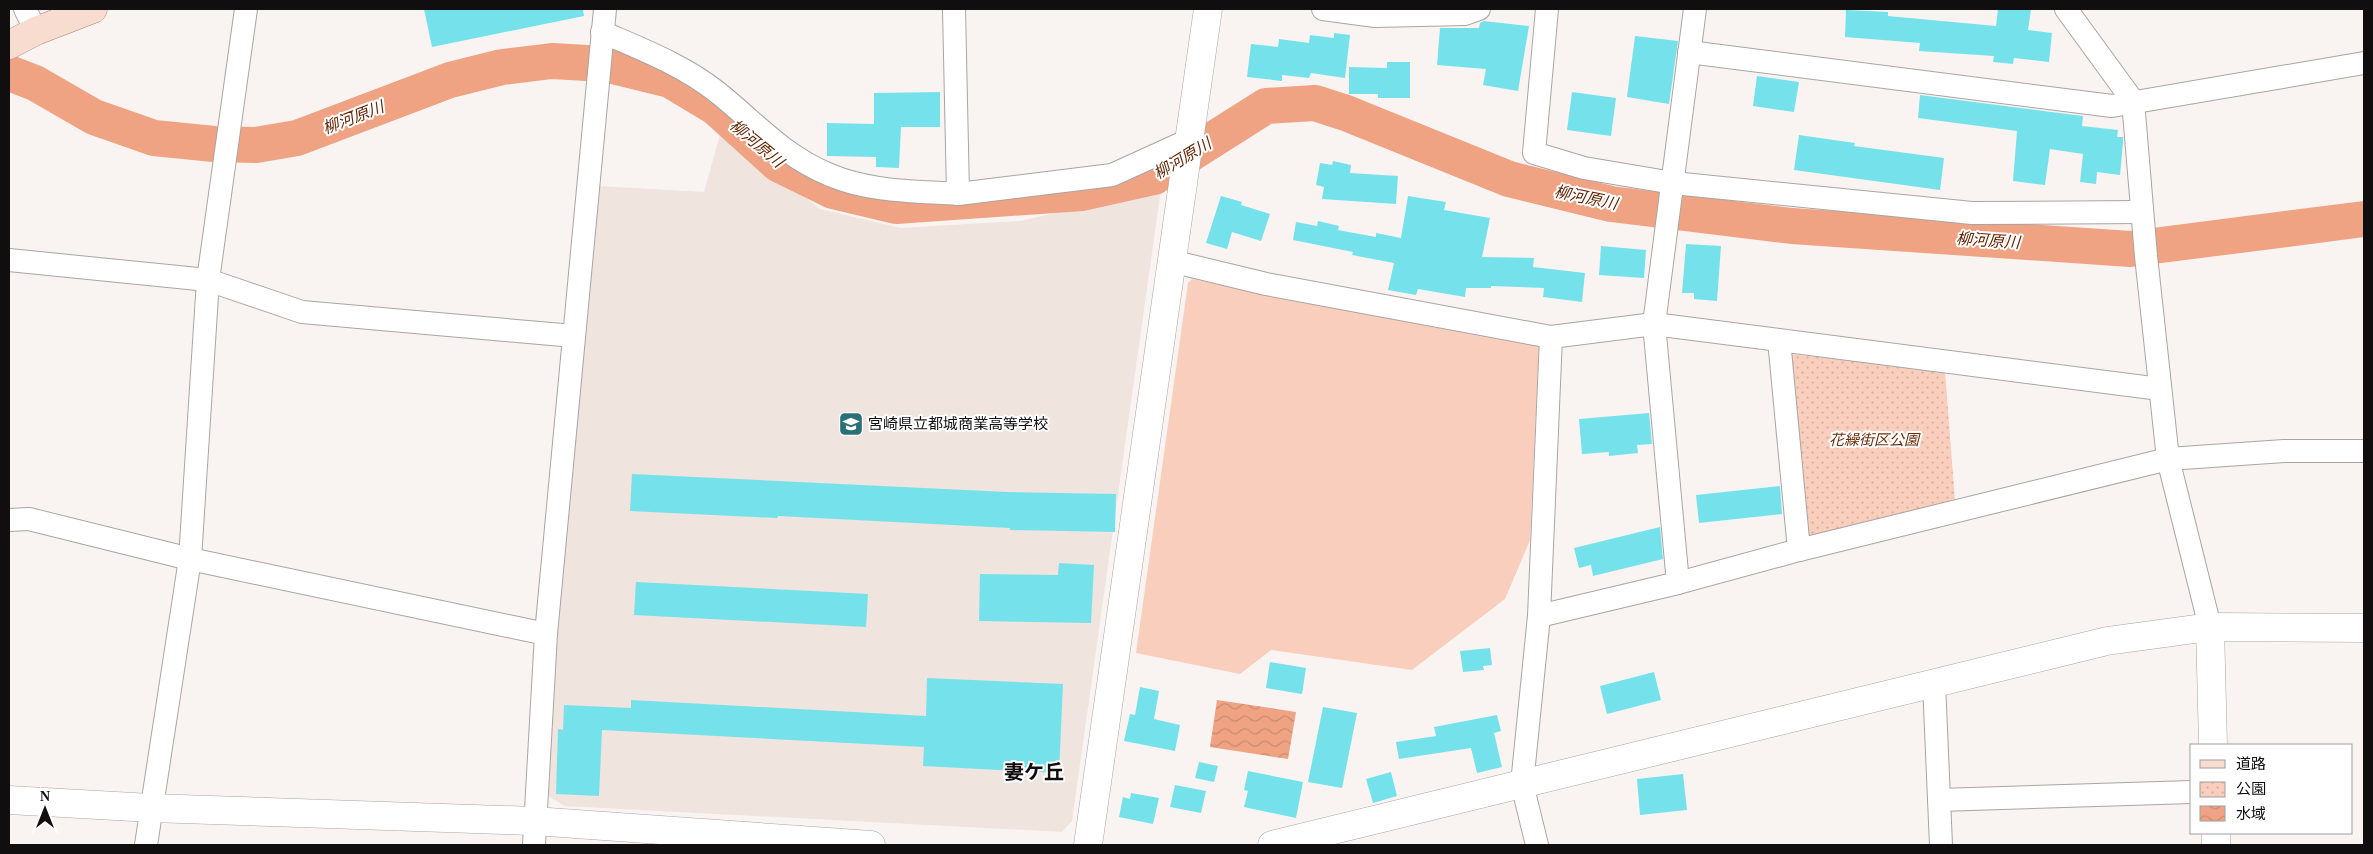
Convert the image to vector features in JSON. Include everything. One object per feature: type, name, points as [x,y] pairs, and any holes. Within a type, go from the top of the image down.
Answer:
[{"type":"main road","points":[[9,45],[31,20],[93,9]]},
{"type":"street","points":[[146,845],[190,560],[208,280],[246,9]]},
{"type":"street","points":[[534,833],[546,634],[605,9]]},
{"type":"street","points":[[954,9],[958,194]]},
{"type":"street","points":[[1088,845],[1208,9]]},
{"type":"street","points":[[1323,9],[1375,16],[1465,14],[1479,9]]},
{"type":"street","points":[[1547,9],[1534,154],[1584,168],[1672,187],[1972,213],[2142,218]]},
{"type":"street","points":[[1678,583],[1654,324],[1696,9]]},
{"type":"street","points":[[2066,9],[2133,101],[2142,218],[2168,459],[2210,627],[2213,744]]},
{"type":"street","points":[[601,41],[658,56],[716,91],[788,154],[831,176],[873,188],[958,194],[1112,175],[1189,140]]},
{"type":"street","points":[[1689,52],[2112,106],[2364,63]]},
{"type":"street","points":[[9,260],[208,280],[302,312],[574,336]]},
{"type":"street","points":[[1171,261],[1266,284],[1551,337],[1654,324],[2160,389]]},
{"type":"street","points":[[1537,845],[1522,784],[1539,616],[1551,337]]},
{"type":"street","points":[[1779,340],[1799,550]]},
{"type":"street","points":[[1539,616],[1678,583],[1799,550],[2168,459],[2284,451],[2364,451]]},
{"type":"street","points":[[9,520],[29,519],[190,560],[546,634]]},
{"type":"street","points":[[1272,845],[2108,641],[2210,627],[2364,628]]},
{"type":"street","points":[[1934,683],[1941,845]]},
{"type":"street","points":[[1939,800],[2190,792]]},
{"type":"street","points":[[9,800],[534,833],[870,845]]},
{"type":"shaded area","name":"宮崎県立都城商業高等学校","points":[[721,131],[820,209],[901,228],[1020,221],[1161,189],[1072,821],[1062,832],[565,806],[548,796],[554,620],[599,186],[704,192]]},
{"type":"green space","points":[[1192,279],[1539,345],[1530,540],[1505,599],[1412,670],[1271,650],[1240,674],[1136,653],[1188,283]]},
{"type":"green space","name":"花繰街区公園","points":[[1790,354],[1945,371],[1955,501],[1809,538]]},
{"type":"water","points":[[1217,700],[1296,712],[1288,759],[1210,747]]},
{"type":"building","points":[[424,9],[583,9],[584,16],[432,47]]},
{"type":"building","points":[[1998,9],[2031,9],[2028,30],[2052,33],[2049,62],[2014,58],[2013,64],[1993,62],[1994,56],[1919,51],[1920,43],[1845,37],[1846,10],[1888,12],[1888,16],[1996,26]]},
{"type":"building","points":[[1484,21],[1529,26],[1518,91],[1483,85],[1486,69],[1437,65],[1440,28],[1479,28],[1480,23]]},
{"type":"building","points":[[1334,33],[1350,35],[1345,78],[1311,73],[1309,78],[1282,75],[1282,81],[1247,77],[1251,44],[1278,47],[1279,39],[1309,43],[1310,35],[1334,38]]},
{"type":"building","points":[[1635,36],[1678,41],[1669,104],[1627,97]]},
{"type":"building","points":[[1387,62],[1410,62],[1410,98],[1378,98],[1378,94],[1349,94],[1349,67],[1387,68]]},
{"type":"building","points":[[1757,76],[1799,82],[1794,112],[1753,106]]},
{"type":"building","points":[[940,92],[940,127],[901,127],[899,168],[876,167],[876,157],[827,156],[827,123],[874,124],[874,93]]},
{"type":"building","points":[[1572,92],[1616,98],[1611,136],[1567,130]]},
{"type":"building","points":[[1920,95],[2083,116],[2082,126],[2118,130],[2117,137],[2123,137],[2120,175],[2097,172],[2096,184],[2080,182],[2083,154],[2050,149],[2045,185],[2013,181],[2017,131],[1918,118]]},
{"type":"building","points":[[1799,135],[1855,143],[1854,146],[1944,158],[1940,190],[1794,170]]},
{"type":"building","points":[[1333,161],[1351,165],[1350,173],[1398,176],[1396,204],[1322,199],[1324,187],[1316,185],[1320,163],[1332,165]]},
{"type":"building","points":[[1221,196],[1242,202],[1241,205],[1270,214],[1261,241],[1232,232],[1227,249],[1206,243]]},
{"type":"building","points":[[1408,196],[1446,202],[1444,210],[1490,218],[1482,257],[1534,258],[1533,267],[1585,273],[1582,302],[1543,297],[1544,288],[1491,286],[1491,288],[1466,288],[1465,297],[1418,289],[1416,295],[1388,290],[1394,263],[1352,255],[1353,252],[1293,240],[1296,222],[1317,226],[1318,221],[1339,226],[1338,230],[1376,237],[1376,233],[1401,238]]},
{"type":"building","points":[[1686,244],[1721,246],[1717,301],[1694,299],[1694,293],[1682,293]]},
{"type":"building","points":[[1601,246],[1646,250],[1644,278],[1599,275]]},
{"type":"building","points":[[1649,413],[1652,444],[1637,445],[1638,453],[1609,456],[1609,452],[1582,454],[1579,419]]},
{"type":"building","points":[[632,474],[1007,492],[1116,494],[1115,532],[1010,530],[1010,528],[778,516],[777,518],[630,511]]},
{"type":"building","points":[[1780,486],[1782,514],[1699,523],[1696,495]]},
{"type":"building","points":[[1660,527],[1663,559],[1593,576],[1591,565],[1579,568],[1574,548]]},
{"type":"building","points":[[1059,563],[1094,565],[1091,623],[979,621],[980,574],[1058,575]]},
{"type":"building","points":[[636,582],[868,594],[866,627],[634,615]]},
{"type":"building","points":[[1490,648],[1492,665],[1483,666],[1484,670],[1463,672],[1460,651]]},
{"type":"building","points":[[1270,662],[1306,668],[1302,694],[1266,688]]},
{"type":"building","points":[[1654,672],[1661,700],[1607,714],[1600,686]]},
{"type":"building","points":[[927,678],[1063,684],[1059,773],[923,766],[924,747],[602,730],[599,796],[556,794],[558,729],[563,730],[564,705],[631,708],[631,700],[926,716]]},
{"type":"building","points":[[1140,687],[1159,691],[1154,719],[1180,725],[1175,751],[1124,741],[1130,714],[1135,715]]},
{"type":"building","points":[[1323,707],[1357,713],[1342,788],[1308,782]]},
{"type":"building","points":[[1497,715],[1501,731],[1494,733],[1502,767],[1477,773],[1471,748],[1399,759],[1396,742],[1436,736],[1434,727]]},
{"type":"building","points":[[1199,762],[1218,766],[1214,782],[1195,778]]},
{"type":"building","points":[[1248,771],[1303,782],[1296,818],[1244,807],[1248,791],[1244,790]]},
{"type":"building","points":[[1391,772],[1397,796],[1373,803],[1366,779]]},
{"type":"building","points":[[1683,774],[1687,810],[1640,815],[1637,779]]},
{"type":"building","points":[[1175,785],[1206,791],[1201,813],[1170,807]]},
{"type":"building","points":[[1131,793],[1159,798],[1153,824],[1119,817],[1123,797],[1130,799]]},
{"type":"waterway","name":"柳河原川","points":[[9,73],[35,83],[94,117],[154,138],[214,144],[256,145],[297,138],[450,80],[502,67],[552,61],[605,64],[670,80],[715,107],[778,164],[833,191],[896,206],[1082,193],[1154,177],[1266,106],[1315,103],[1346,113],[1509,179],[1611,204],[1792,226],[2130,249],[2364,219]]},
{"type":"place","name":"宮崎県立都城商業高等学校","points":[[851,424]]},
{"type":"district","name":"妻ケ丘","points":[[1034,772]]}]
